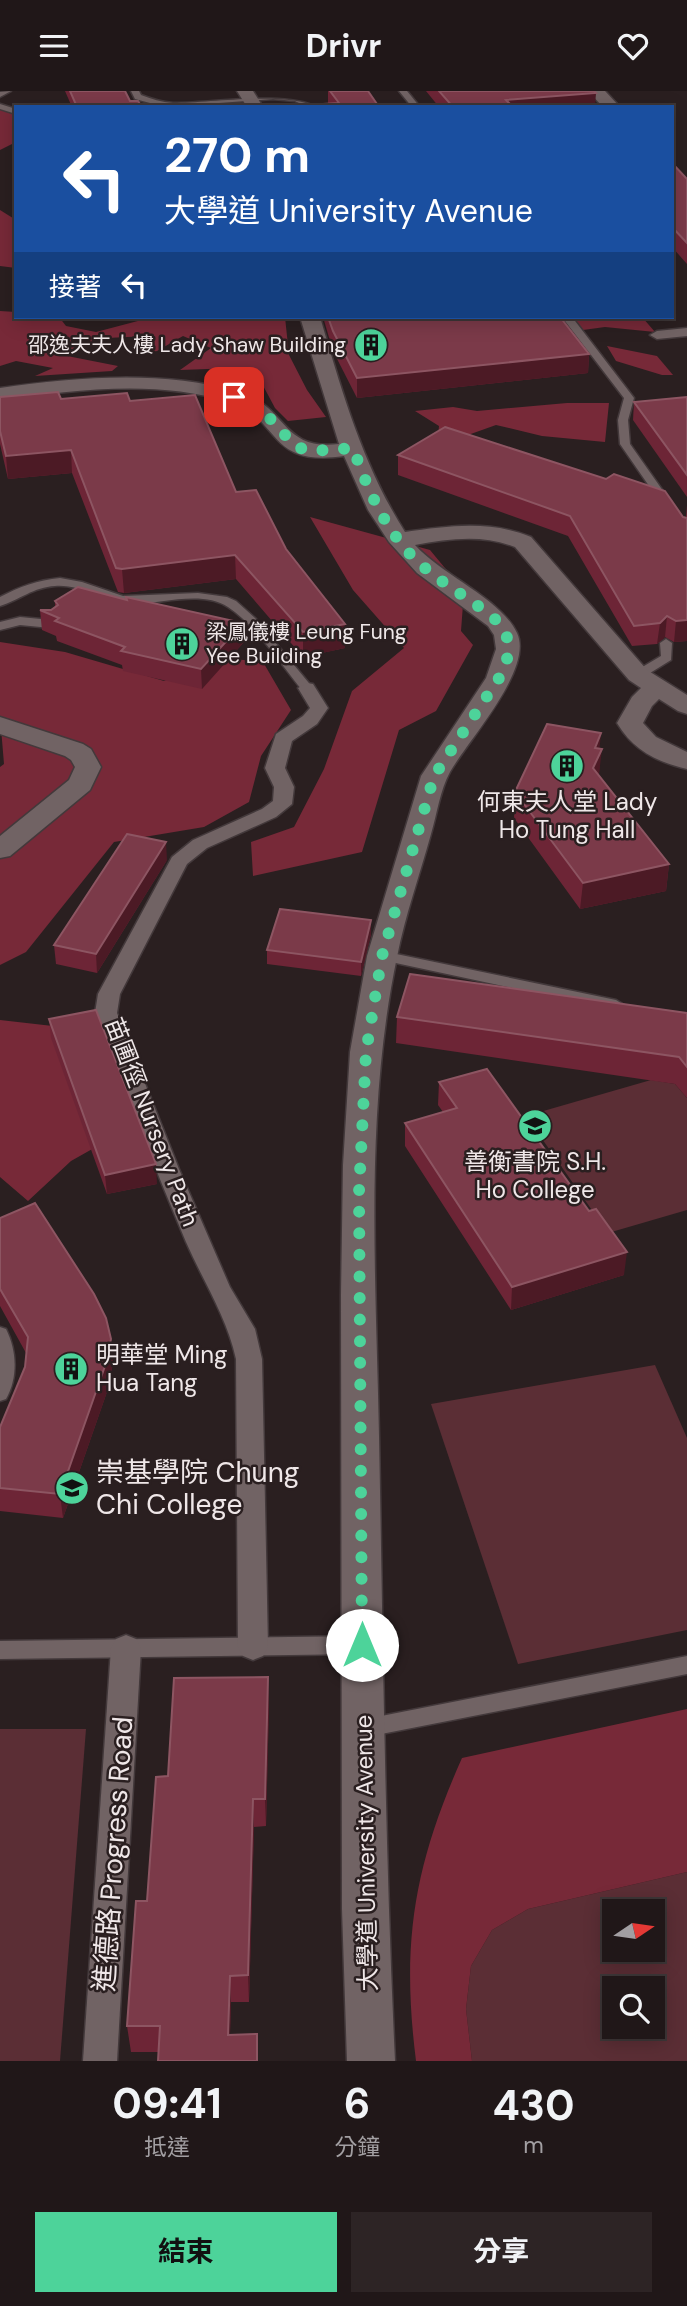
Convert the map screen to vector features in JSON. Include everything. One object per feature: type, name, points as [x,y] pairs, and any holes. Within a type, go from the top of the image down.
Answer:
[{"type":"street","points":[[596,91],[610,105]]},
{"type":"street","name":"大學道 University Avenue","points":[[311,319],[373,500],[399,540],[432,573],[497,621],[508,636],[509,653],[499,678],[434,776],[382,956],[366,1052],[359,1165],[365,1909],[371,2061]]},
{"type":"street","points":[[674,319],[686,333]]},
{"type":"street","points":[[657,335],[686,333]]},
{"type":"street","points":[[0,394],[94,385],[178,387],[234,397],[254,405],[269,417],[291,444],[304,450],[353,448]]},
{"type":"street","points":[[399,540],[478,532],[505,535],[523,541],[647,681],[687,706]]},
{"type":"street","points":[[647,681],[631,723],[635,733],[645,743],[687,761]]},
{"type":"street","name":"苗圃徑 Nursery Path","points":[[253,1647],[249,1359],[242,1329],[218,1287],[167,1169],[106,1013],[109,994],[179,861],[200,844],[269,813],[282,804],[285,796],[275,768],[284,738],[310,720],[313,698]]},
{"type":"street","points":[[0,725],[74,750],[82,755],[88,767],[81,784],[0,850]]},
{"type":"street","name":"進德路 Progress Road","points":[[100,2061],[126,1648]]},
{"type":"lane","points":[[0,95],[7,91]]},
{"type":"lane","points":[[135,91],[138,97],[170,105],[249,97],[273,91],[300,94],[309,99],[311,105]]},
{"type":"lane","points":[[403,91],[414,105]]},
{"type":"lane","points":[[569,319],[629,397],[625,406],[622,435],[625,444],[687,533]]},
{"type":"lane","points":[[0,603],[31,586],[59,582],[86,586],[127,600],[223,600],[238,610],[313,698]]},
{"type":"lane","points":[[0,626],[20,621],[51,624]]},
{"type":"lane","points":[[647,681],[655,666],[667,657],[666,643]]},
{"type":"lane","points":[[382,956],[626,1007]]},
{"type":"lane","points":[[0,1334],[7,1363],[0,1394]]},
{"type":"lane","points":[[0,1650],[362,1645]]},
{"type":"lane","points":[[363,1728],[687,1665]]},
{"type":"shaded area","points":[[0,109],[14,113],[14,143],[0,150]]},
{"type":"shaded area","points":[[0,210],[14,219],[14,268],[0,266]]},
{"type":"shaded area","points":[[0,311],[14,312],[14,319],[61,319],[66,326],[96,332],[145,319],[285,319],[289,355],[307,390],[326,417],[288,421],[275,408],[260,380],[235,368],[180,370],[211,348],[183,336],[157,351],[137,355],[148,336],[107,338],[57,354],[118,366],[112,371],[35,376],[53,368],[16,361],[0,366]]},
{"type":"shaded area","points":[[575,319],[644,319],[655,332],[605,327],[583,330]]},
{"type":"shaded area","points":[[607,346],[657,356],[673,375],[662,375],[616,361]]},
{"type":"shaded area","points":[[567,403],[609,403],[605,442],[542,436],[496,425],[437,446],[439,426],[415,411],[453,407],[477,411]]},
{"type":"shaded area","points":[[310,517],[430,550],[464,591],[461,631],[473,645],[436,711],[399,730],[362,852],[253,876],[251,842],[294,827],[324,769],[352,691],[404,648],[353,590]]},
{"type":"shaded area","points":[[0,642],[65,652],[164,681],[214,657],[263,662],[291,710],[261,756],[249,802],[204,827],[114,842],[26,952],[0,965],[0,767],[4,764],[0,716]]},
{"type":"shaded area","points":[[0,1020],[88,1030],[126,1130],[71,1161],[28,1201],[0,1177]]},
{"type":"shaded area","points":[[651,1080],[675,1084],[687,1098],[687,1210],[608,1233],[526,1116]]},
{"type":"shaded area","points":[[655,1365],[687,1438],[687,1630],[518,1664],[431,1404]]},
{"type":"shaded area","points":[[687,1709],[687,1872],[528,1909],[492,1930],[471,1966],[466,2009],[472,2061],[416,2061],[410,1979],[415,1905],[432,1834],[462,1758]]},
{"type":"shaded area","points":[[0,1729],[86,1729],[60,2061],[0,2061]]},
{"type":"shaded area","points":[[687,1872],[687,2061],[472,2061],[466,2009],[471,1966],[492,1930],[528,1909]]},
{"type":"building","points":[[70,91],[125,91],[130,101],[138,101],[141,105],[76,105]]},
{"type":"building","points":[[330,91],[368,91],[378,105],[308,105],[339,103]]},
{"type":"building","points":[[439,91],[596,93],[506,100],[511,105],[451,105]]},
{"type":"building","points":[[674,165],[687,179],[687,243],[674,229]]},
{"type":"building","points":[[329,319],[562,319],[589,354],[357,378]]},
{"type":"building","points":[[58,392],[61,399],[127,393],[130,401],[195,395],[236,492],[256,490],[286,549],[345,624],[303,632],[235,555],[116,568],[71,450],[6,456],[0,431],[0,397]]},
{"type":"building","points":[[687,397],[687,475],[634,402]]},
{"type":"building","points":[[445,427],[606,479],[614,474],[665,491],[683,517],[687,518],[687,620],[676,621],[667,616],[660,623],[634,626],[570,516],[398,455]]},
{"type":"building","points":[[78,587],[127,600],[126,597],[243,623],[201,669],[121,651],[125,647],[55,621],[59,618],[40,610],[51,610],[58,605],[55,601]]},
{"type":"building","points":[[547,724],[601,733],[595,748],[602,749],[593,768],[669,864],[583,883],[515,792]]},
{"type":"building","points":[[127,834],[166,842],[96,954],[54,945]]},
{"type":"building","points":[[280,909],[371,920],[361,962],[267,950]]},
{"type":"building","points":[[410,974],[687,1013],[687,1067],[679,1057],[397,1017]]},
{"type":"building","points":[[96,1010],[156,1164],[105,1175],[49,1019]]},
{"type":"building","points":[[487,1069],[589,1211],[596,1209],[627,1252],[512,1287],[405,1123],[457,1108],[439,1082]]},
{"type":"building","name":"明華堂 Ming Hua Tang","points":[[35,1203],[94,1294],[106,1318],[111,1339],[105,1366],[60,1494],[0,1488],[0,1427],[25,1367],[28,1337],[0,1289],[0,1218]]},
{"type":"building","points":[[268,1677],[265,1799],[253,1799],[248,1975],[230,1976],[228,2035],[257,2034],[257,2061],[158,2061],[160,2026],[127,2026],[136,1901],[147,1901],[156,1777],[168,1776],[174,1678]]},
{"type":"place","name":"邵逸夫夫人樓 Lady Shaw Building","points":[[371,345]]},
{"type":"place","name":"梁鳳儀樓 Leung Fung Yee Building","points":[[182,644]]},
{"type":"place","name":"何東夫人堂 Lady Ho Tung Hall","points":[[567,766]]},
{"type":"place","name":"善衡書院 S.H. Ho College","points":[[535,1126]]},
{"type":"place","name":"明華堂 Ming Hua Tang","points":[[71,1369]]},
{"type":"place","name":"崇基學院 Chung Chi College","points":[[72,1488]]},
{"type":"route","points":[[234,397],[263,411],[296,447],[307,451],[353,448],[373,500],[399,540],[415,559],[497,621],[508,636],[509,643],[509,653],[499,678],[444,757],[434,776],[382,956],[366,1052],[359,1165],[362,1645]]}]
